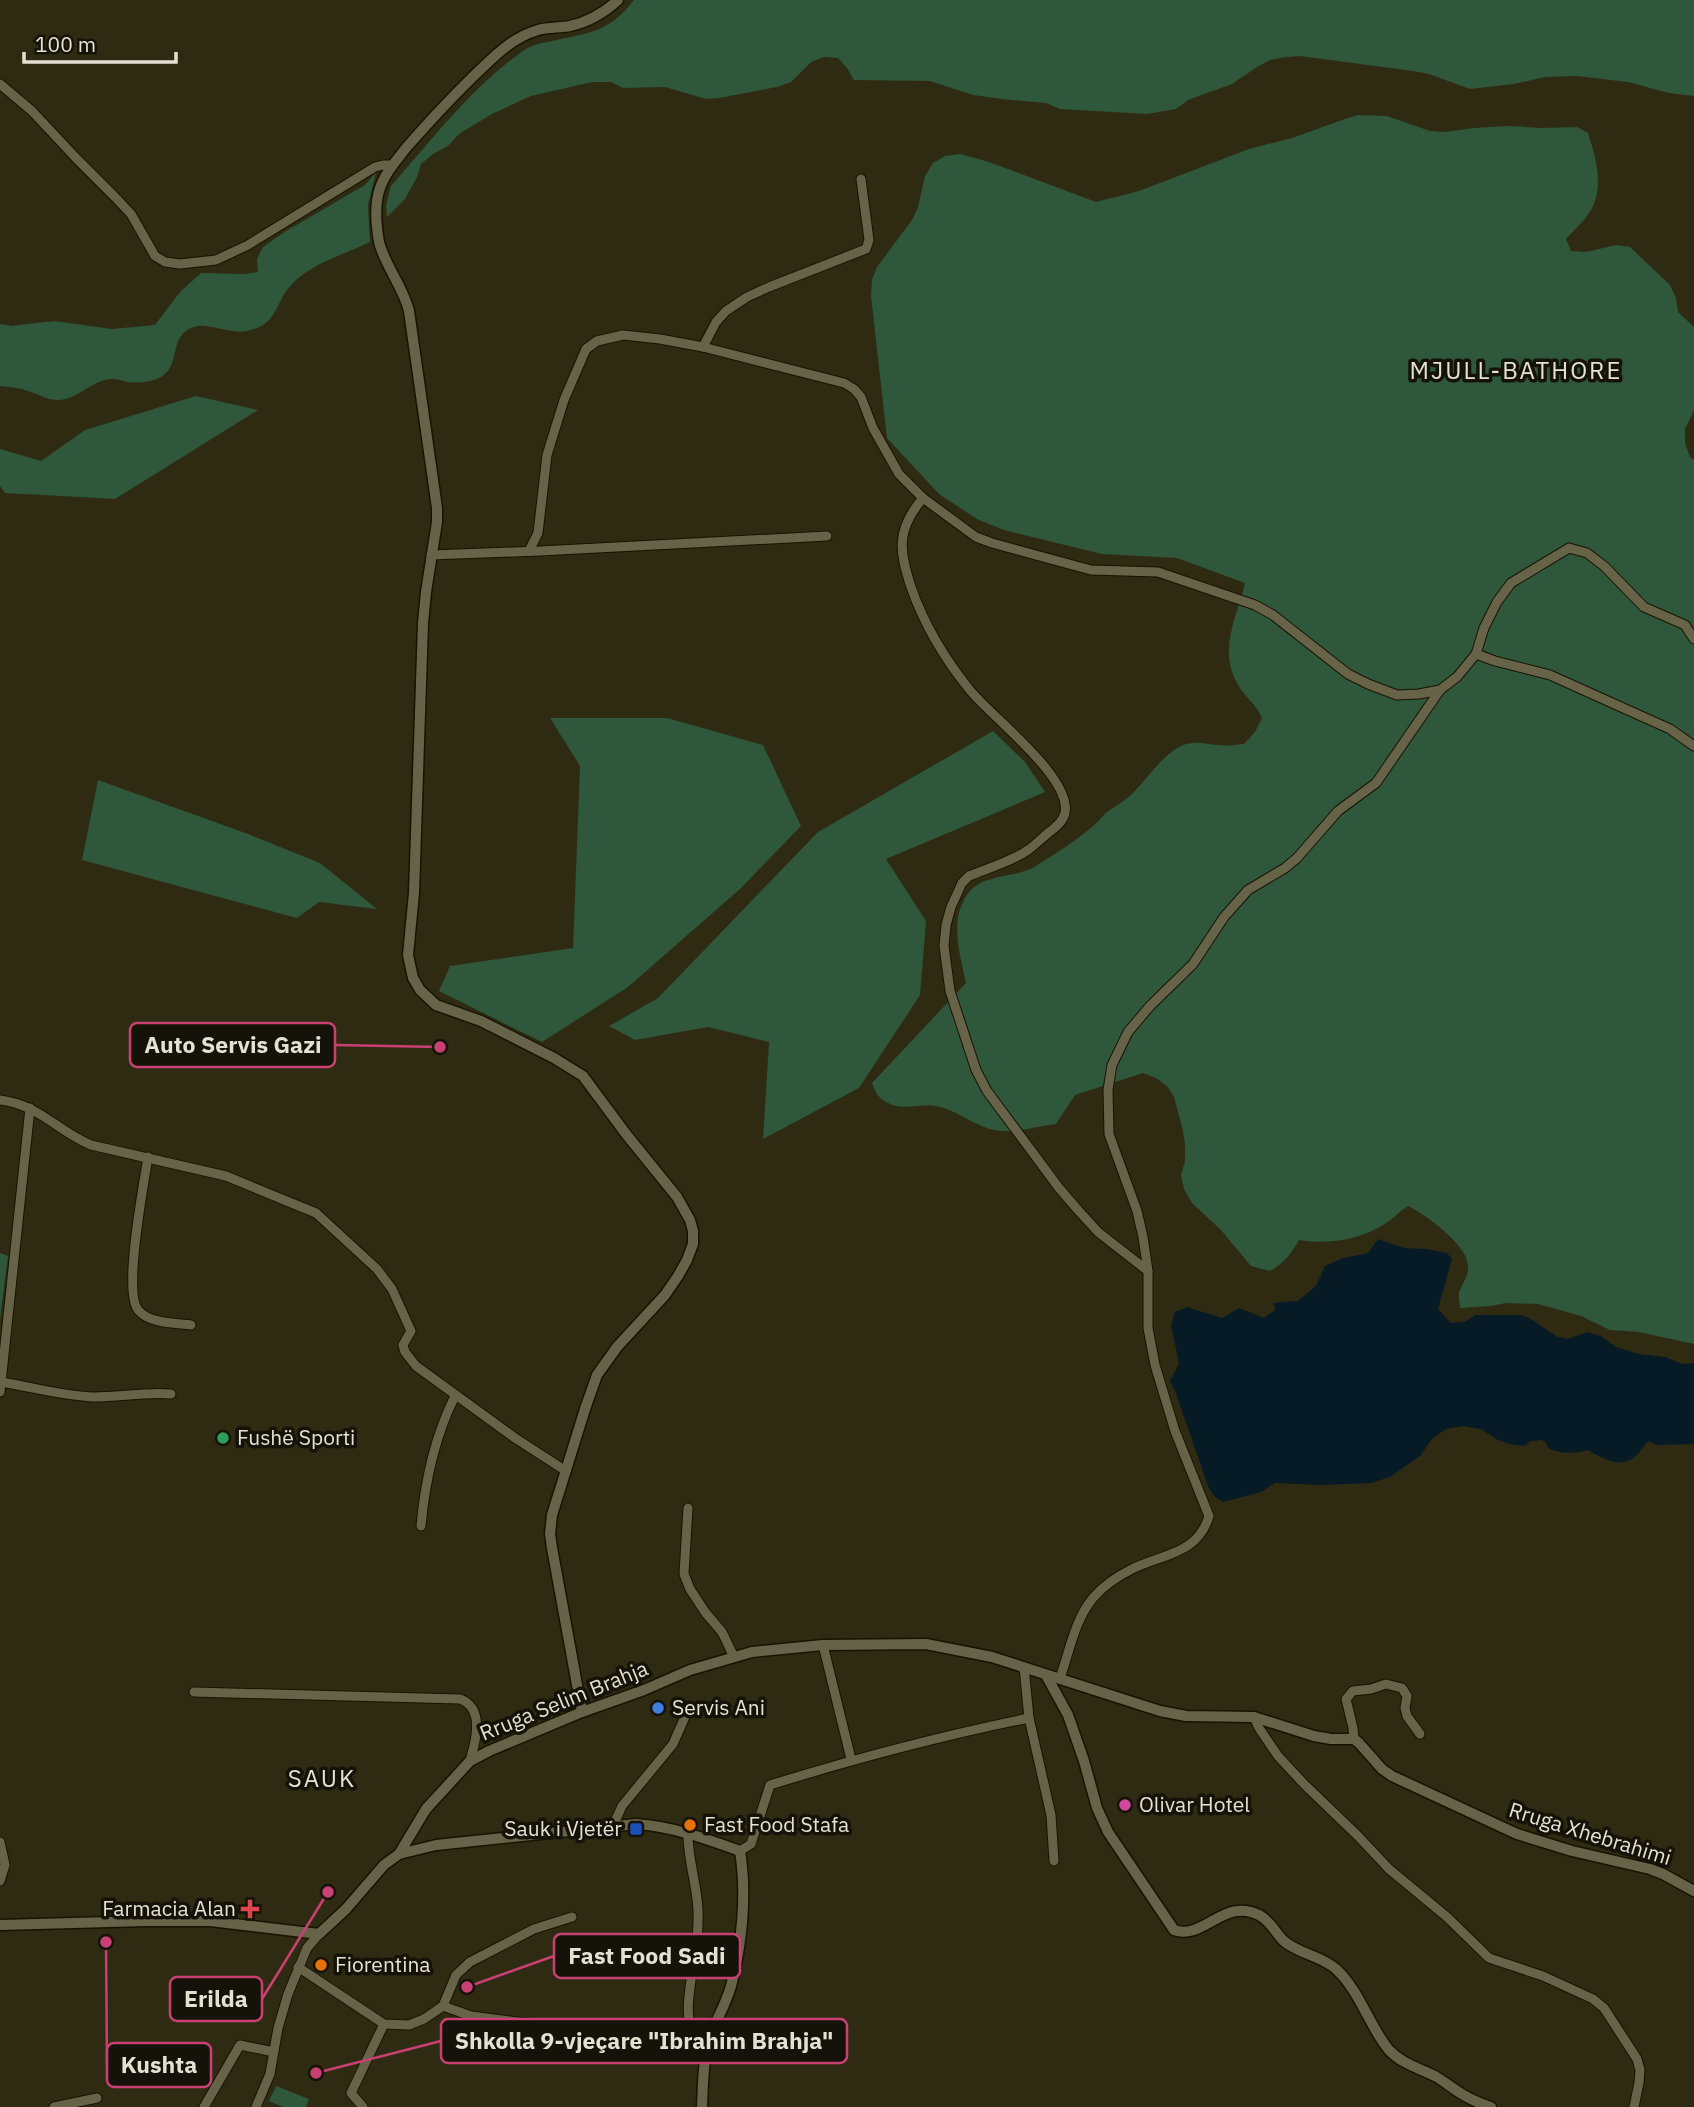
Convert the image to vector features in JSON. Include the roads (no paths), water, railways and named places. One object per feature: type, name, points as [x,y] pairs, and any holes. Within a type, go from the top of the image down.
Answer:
[{"type":"street","points":[[582,1712],[550,1534],[552,1515],[597,1375],[617,1347],[665,1295],[678,1276],[693,1244],[693,1231],[677,1197],[626,1135],[583,1076],[547,1054],[481,1021],[436,1005],[420,990],[410,968],[408,955],[414,893],[423,623],[437,508],[413,333],[406,299],[379,243],[376,211],[377,197],[384,177],[393,165],[426,125],[507,45],[539,30],[584,22],[618,0]]},
{"type":"street","points":[[0,84],[32,111],[131,214],[155,256],[165,262],[180,264],[216,260],[248,245],[375,167],[393,165]]},
{"type":"street","points":[[703,347],[716,321],[747,297],[866,249],[869,240],[861,179]]},
{"type":"street","points":[[529,551],[538,533],[547,455],[564,400],[586,349],[597,341],[623,335],[660,339],[803,372],[844,383],[854,389],[861,397],[873,428],[899,474],[923,498],[976,537],[1091,570],[1158,572],[1255,604],[1348,674],[1368,684],[1397,695],[1440,690]]},
{"type":"street","points":[[923,498],[913,510],[901,546],[904,565],[920,612],[944,654],[969,689],[1044,765],[1061,790],[1065,802],[1065,814],[1058,825],[1026,851],[969,876],[962,883],[946,925],[944,946],[945,969],[957,1016],[976,1070],[987,1090],[1059,1188],[1098,1232],[1149,1271]]},
{"type":"street","points":[[431,555],[827,536]]},
{"type":"street","points":[[1060,1678],[1080,1620],[1094,1596],[1133,1568],[1164,1558],[1191,1544],[1205,1530],[1209,1516],[1175,1432],[1155,1365],[1148,1328],[1149,1271],[1137,1211],[1109,1134],[1108,1090],[1112,1065],[1128,1032],[1193,964],[1224,917],[1248,890],[1297,858],[1338,811],[1376,783],[1440,690],[1457,677],[1476,654],[1484,628],[1497,602],[1511,583],[1569,548],[1587,553],[1604,566],[1644,607],[1685,625],[1694,639]]},
{"type":"street","points":[[1476,654],[1550,675],[1670,729],[1694,746]]},
{"type":"street","points":[[0,1100],[30,1108],[47,1117],[73,1138],[92,1145],[226,1176],[316,1213],[377,1269],[392,1289],[411,1331],[403,1345],[405,1352],[416,1366],[514,1438],[566,1471]]},
{"type":"street","points":[[30,1108],[1,1387],[96,1397],[171,1394]]},
{"type":"street","points":[[148,1157],[132,1270],[133,1301],[137,1310],[146,1317],[191,1325]]},
{"type":"street","points":[[421,1526],[429,1468],[455,1396]]},
{"type":"street","points":[[688,1508],[684,1574],[705,1612],[722,1632],[734,1657]]},
{"type":"street","name":"Rruga Selim Brahja","points":[[319,1934],[346,1909],[384,1865],[399,1854],[426,1809],[470,1760],[690,1670],[752,1652],[824,1645],[926,1644],[992,1657],[1046,1675]]},
{"type":"street","points":[[824,1645],[851,1759]]},
{"type":"street","points":[[1024,1667],[1029,1718],[1051,1815],[1054,1861]]},
{"type":"street","points":[[1046,1675],[1160,1711],[1186,1716],[1254,1717],[1331,1739],[1354,1739],[1346,1699],[1353,1692],[1393,1684],[1405,1691],[1407,1716],[1419,1734]]},
{"type":"street","points":[[1046,1675],[1068,1715],[1097,1808],[1108,1832],[1174,1930],[1186,1933],[1220,1915],[1236,1911],[1259,1915],[1272,1925],[1283,1940],[1336,1969],[1388,2048],[1401,2061],[1432,2075],[1469,2099],[1491,2107]]},
{"type":"street","points":[[194,1692],[460,1699],[472,1706],[475,1716],[477,1736],[470,1760]]},
{"type":"street","points":[[613,1826],[622,1806],[673,1744],[688,1710]]},
{"type":"street","points":[[1254,1717],[1278,1756],[1304,1784],[1389,1869],[1447,1917],[1489,1958],[1543,1976],[1593,1998],[1604,2008],[1637,2059],[1640,2070],[1634,2107]]},
{"type":"street","points":[[740,1851],[751,1844],[770,1785],[901,1746],[1029,1718]]},
{"type":"street","name":"Rruga Xhebrahimi","points":[[1354,1739],[1392,1776],[1498,1826],[1572,1851],[1650,1869],[1694,1891]]},
{"type":"street","points":[[399,1854],[436,1845],[613,1826],[656,1825],[740,1851]]},
{"type":"street","points":[[688,1835],[698,1911],[688,2000],[691,2028]]},
{"type":"street","points":[[0,1842],[5,1866],[0,1881]]},
{"type":"street","points":[[702,2107],[704,2062],[731,1985],[738,1942],[743,1904],[740,1851]]},
{"type":"street","points":[[298,1967],[384,2024],[409,2025],[443,2006],[456,1975],[470,1962],[534,1929],[572,1917]]},
{"type":"street","points":[[0,1925],[210,1921],[319,1934]]},
{"type":"street","points":[[256,2107],[270,2074],[288,1994],[307,1948],[319,1934]]},
{"type":"street","points":[[443,2006],[471,2016],[541,2025],[616,2046],[642,2045],[691,2028],[715,2025]]},
{"type":"street","points":[[363,2107],[351,2093],[384,2024]]},
{"type":"street","points":[[204,2107],[240,2045],[274,2052]]},
{"type":"street","points":[[54,2107],[97,2098]]},
{"type":"water","points":[[1378,1239],[1404,1248],[1447,1253],[1452,1259],[1438,1309],[1451,1323],[1464,1322],[1476,1315],[1521,1315],[1558,1337],[1568,1339],[1587,1332],[1601,1336],[1616,1347],[1639,1354],[1665,1357],[1682,1364],[1694,1363],[1694,1444],[1656,1445],[1649,1441],[1631,1459],[1612,1462],[1588,1450],[1568,1453],[1553,1450],[1542,1440],[1531,1441],[1525,1446],[1509,1444],[1481,1429],[1462,1426],[1446,1429],[1432,1439],[1420,1456],[1390,1477],[1371,1483],[1275,1483],[1261,1492],[1223,1502],[1208,1486],[1170,1381],[1179,1363],[1171,1325],[1175,1312],[1187,1307],[1222,1318],[1239,1308],[1264,1318],[1275,1310],[1274,1303],[1298,1301],[1316,1286],[1325,1266],[1343,1258],[1368,1253]]},
{"type":"place","name":"Auto Servis Gazi","points":[[440,1047]]},
{"type":"place","name":"Fushë Sporti","points":[[223,1438]]},
{"type":"place","name":"Servis Ani","points":[[658,1708]]},
{"type":"place","name":"Olivar Hotel","points":[[1125,1805]]},
{"type":"place","name":"Fast Food Stafa","points":[[690,1825]]},
{"type":"place","name":"Sauk i Vjetër","points":[[636,1829]]},
{"type":"place","name":"Erilda","points":[[328,1892]]},
{"type":"place","name":"Farmacia Alan","points":[[250,1909]]},
{"type":"place","name":"Kushta","points":[[106,1942]]},
{"type":"place","name":"Fiorentina","points":[[321,1965]]},
{"type":"place","name":"Fast Food Sadi","points":[[467,1987]]},
{"type":"place","name":"Shkolla 9-vjeçare \"Ibrahim Brahja\"","points":[[316,2073]]},
{"type":"district","name":"MJULL-BATHORE","points":[[1516,371]]},
{"type":"district","name":"SAUK","points":[[322,1779]]}]
